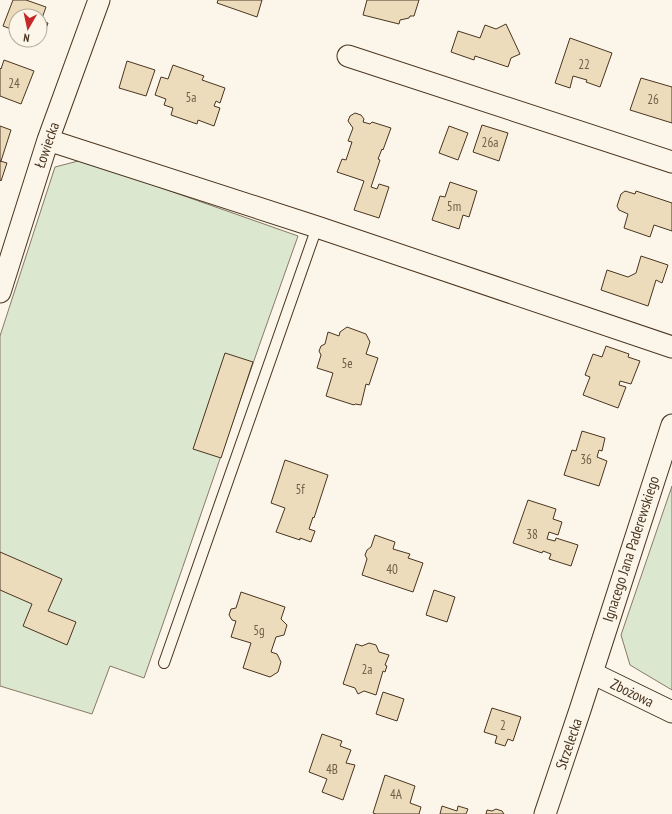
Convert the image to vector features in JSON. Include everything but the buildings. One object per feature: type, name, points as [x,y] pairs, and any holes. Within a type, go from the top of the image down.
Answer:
[{"type":"street","name":"Łowiecka","points":[[0,292],[48,140],[99,0]]},
{"type":"street","points":[[348,56],[672,162]]},
{"type":"street","points":[[48,140],[317,227],[672,347]]},
{"type":"street","name":"Ignacego Jana Paderewskiego","points":[[592,673],[672,425]]},
{"type":"street","name":"Zbożowa","points":[[592,673],[672,712]]},
{"type":"street","name":"Strzelecka","points":[[545,814],[592,673]]},
{"type":"lane","points":[[164,663],[317,227]]},
{"type":"green space","points":[[82,160],[298,236],[144,678],[110,666],[92,714],[0,686],[0,336],[55,167]]},
{"type":"green space","points":[[672,486],[672,690],[630,665],[621,635]]}]
